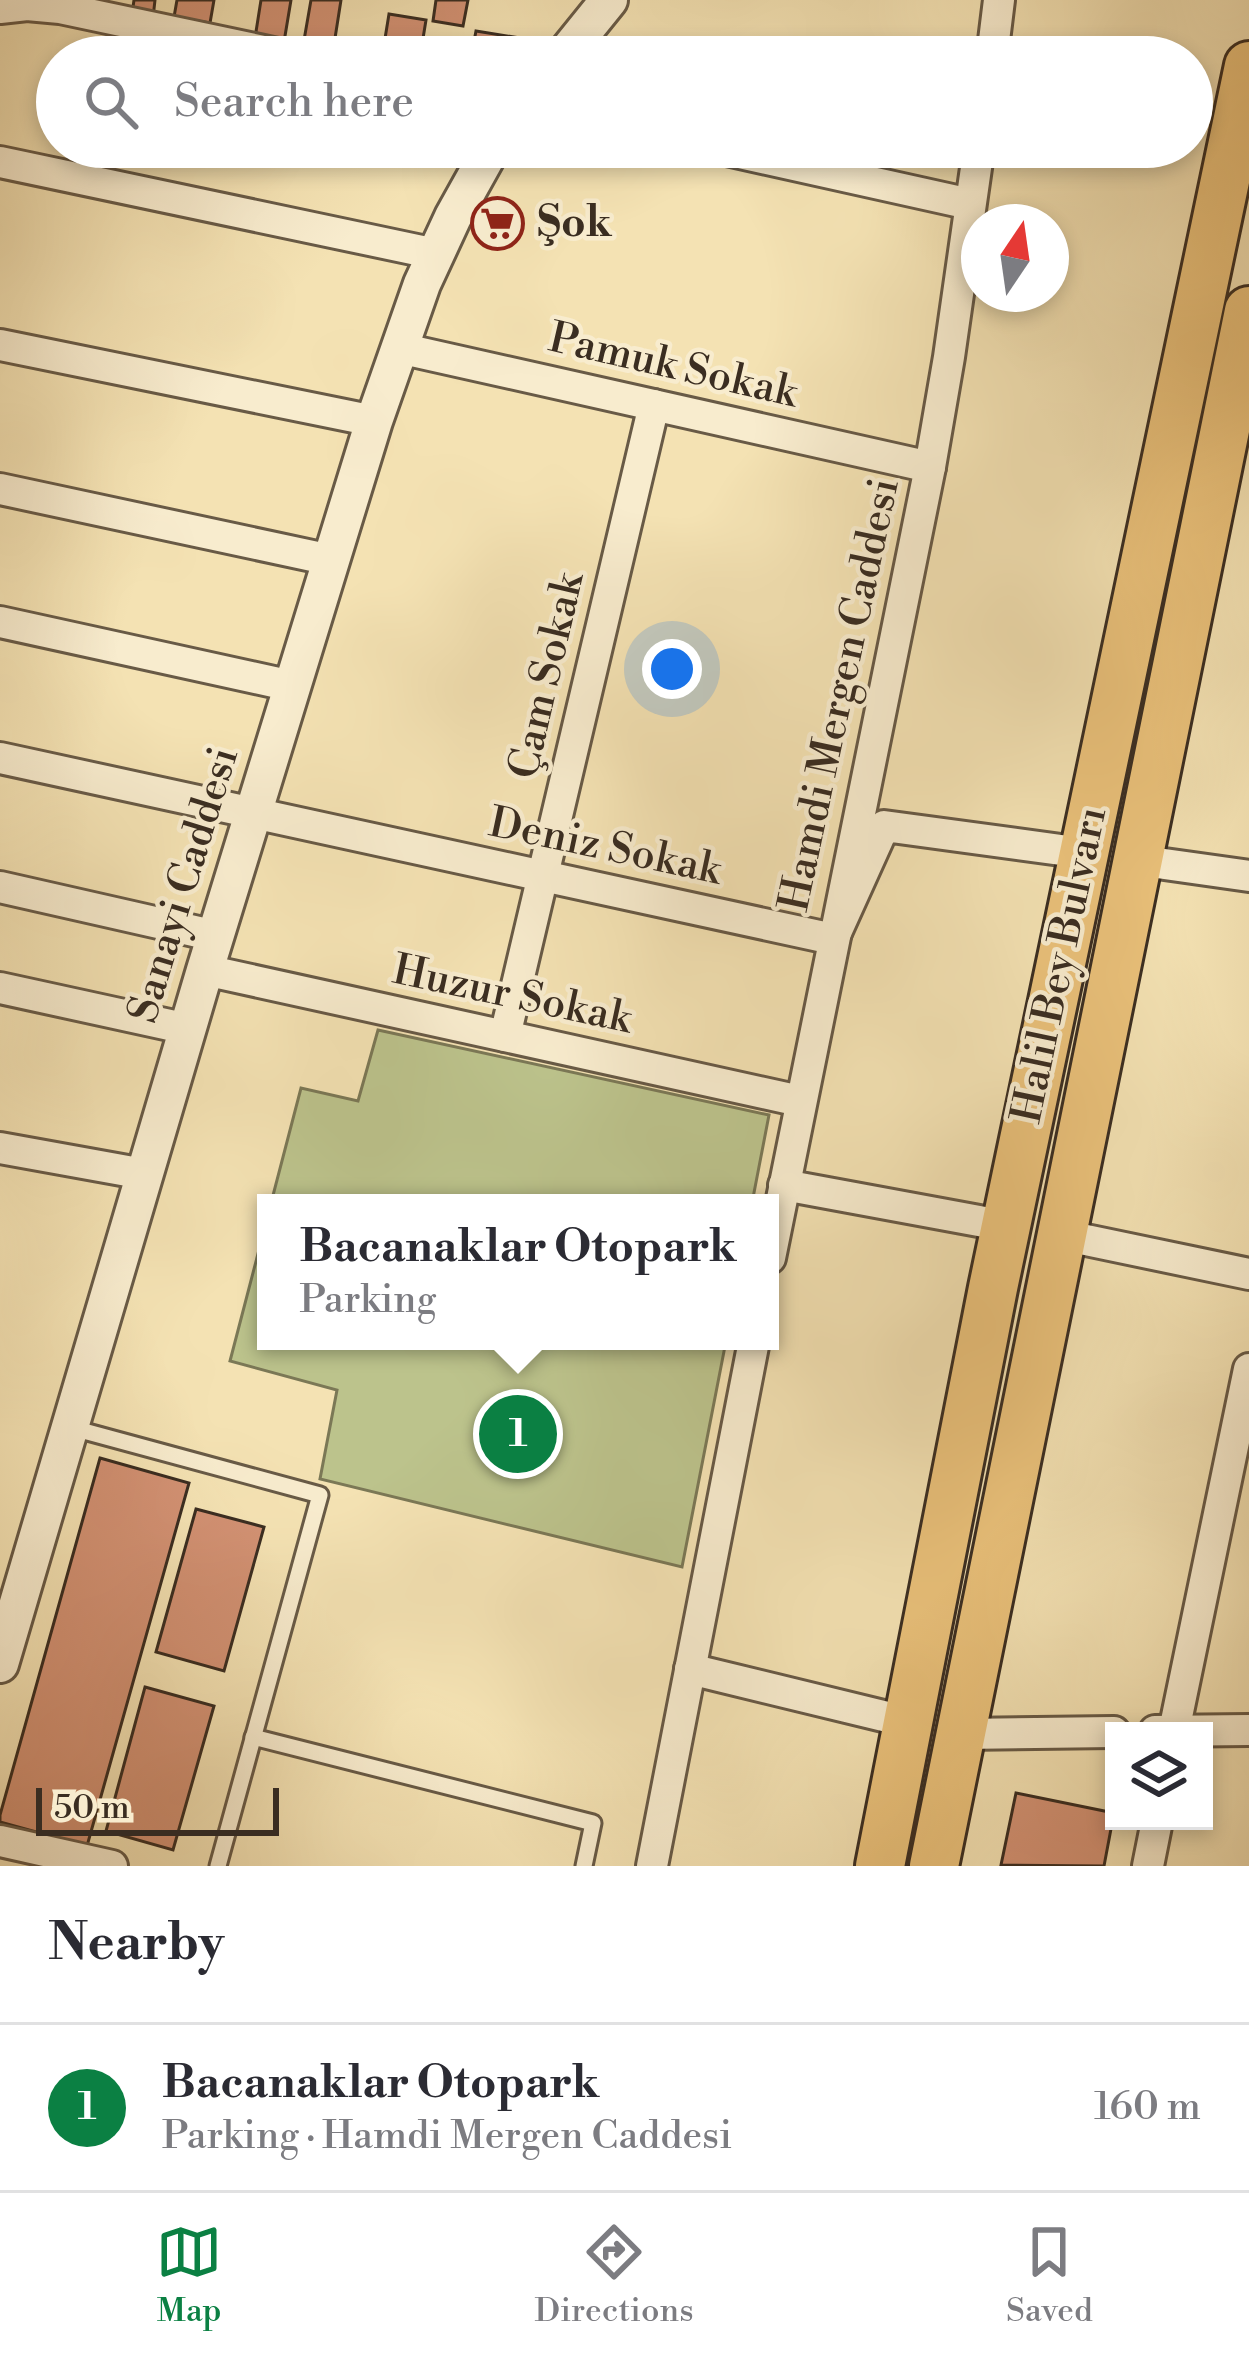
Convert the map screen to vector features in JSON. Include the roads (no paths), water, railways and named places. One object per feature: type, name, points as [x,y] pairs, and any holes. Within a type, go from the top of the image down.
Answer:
[{"type":"highway","name":"Halil Bey Bulvarı","points":[[880,1866],[1006,1226],[1249,66]]},
{"type":"highway","name":"Halil Bey Bulvarı","points":[[934,1866],[1249,311]]},
{"type":"street","points":[[580,36],[609,0]]},
{"type":"street","points":[[995,36],[1000,0]]},
{"type":"street","points":[[0,8],[53,4],[197,36]]},
{"type":"street","points":[[0,162],[436,254]]},
{"type":"street","name":"Sanayi Caddesi","points":[[0,1664],[210,953],[374,422],[436,254],[479,168]]},
{"type":"street","points":[[808,168],[970,204]]},
{"type":"street","name":"Hamdi Mergen Caddesi","points":[[970,204],[976,168]]},
{"type":"street","name":"Hamdi Mergen Caddesi","points":[[779,1212],[930,466],[961,270]]},
{"type":"street","points":[[0,345],[374,422]]},
{"type":"street","name":"Pamuk Sokak","points":[[399,348],[930,466]]},
{"type":"street","name":"Çam Sokak","points":[[505,1036],[654,405]]},
{"type":"street","points":[[0,489],[331,560]]},
{"type":"street","points":[[0,622],[292,686]]},
{"type":"street","name":"Deniz Sokak","points":[[0,758],[833,939]]},
{"type":"street","points":[[833,939],[884,826],[1083,853]]},
{"type":"street","points":[[1136,860],[1249,876]]},
{"type":"street","name":"Huzur Sokak","points":[[0,887],[210,953],[505,1036],[800,1101]]},
{"type":"street","points":[[0,988],[188,1029]]},
{"type":"street","points":[[0,1148],[144,1174]]},
{"type":"street","points":[[784,1186],[1006,1226]]},
{"type":"street","points":[[1062,1235],[1249,1274]]},
{"type":"street","points":[[652,1866],[752,1350]]},
{"type":"street","points":[[1176,1722],[1249,1369]]},
{"type":"street","points":[[690,1669],[908,1722]]},
{"type":"street","points":[[1213,1730],[1249,1730]]},
{"type":"street","points":[[961,1734],[1105,1732]]},
{"type":"street","points":[[1148,1866],[1154,1830]]},
{"type":"street","points":[[0,1841],[112,1866]]},
{"type":"lane","points":[[68,1426],[320,1495],[218,1866]]},
{"type":"lane","points":[[253,1737],[593,1823],[584,1866]]},
{"type":"place","name":"Şok","points":[[498,223]]},
{"type":"place","name":"Bacanaklar Otopark","points":[[518,1434]]}]
